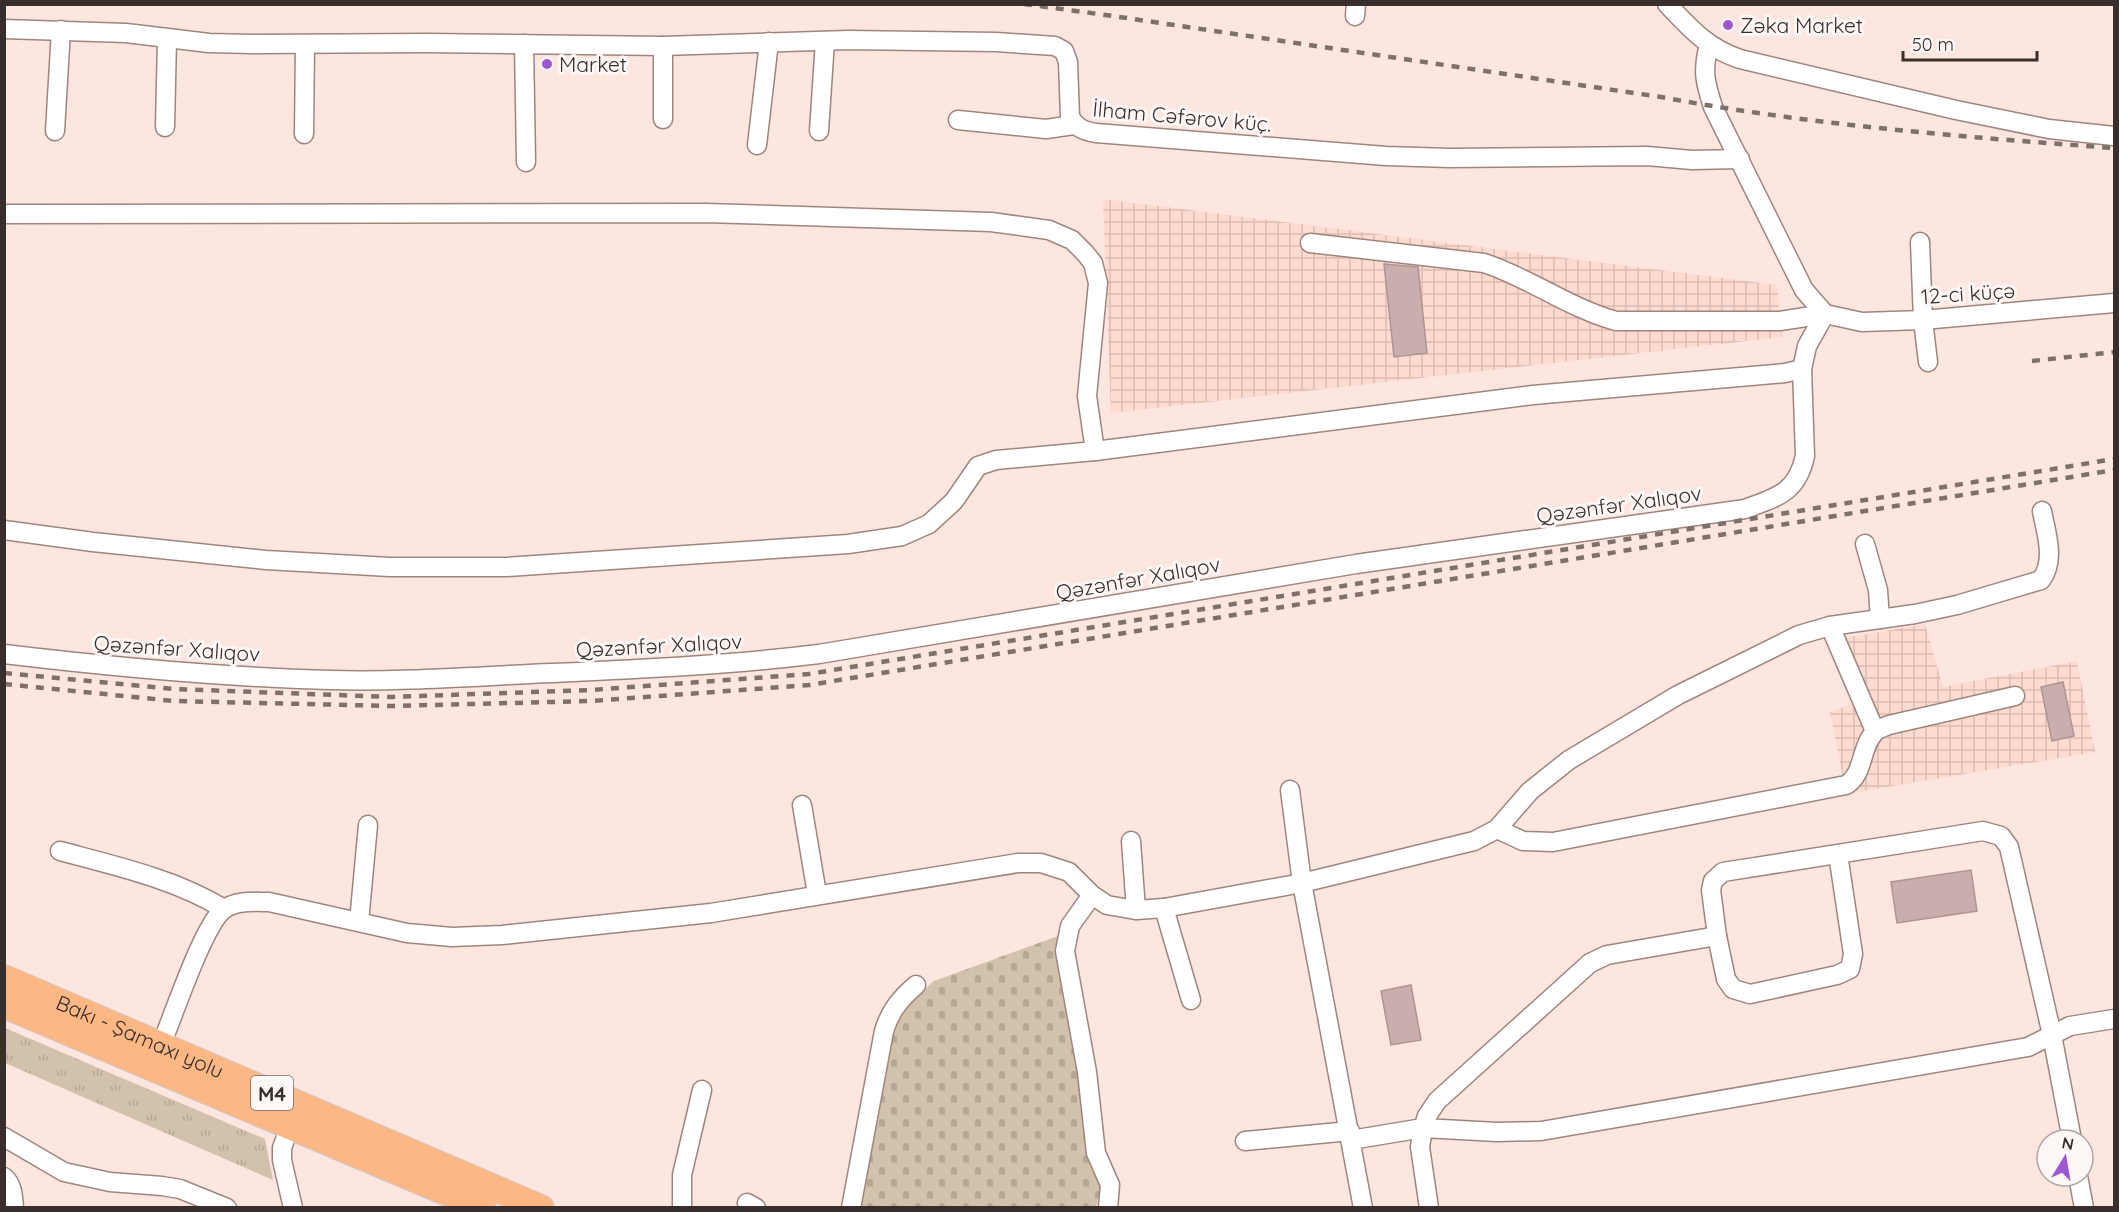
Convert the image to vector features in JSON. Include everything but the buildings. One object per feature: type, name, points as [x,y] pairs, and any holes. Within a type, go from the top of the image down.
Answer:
[{"type":"highway","name":"Bakı - Şamaxı yolu","points":[[4,978],[541,1208]]},
{"type":"highway","name":"Bakı - Şamaxı yolu","points":[[4,1005],[483,1208]]},
{"type":"street","points":[[1667,4],[1709,45],[1740,59],[1933,105],[2049,129],[2115,136]]},
{"type":"street","name":"İlham Cəfərov küç.","points":[[4,28],[126,33],[219,43],[663,46],[825,41],[996,42],[1055,46],[1064,51],[1068,62],[1068,109],[1074,124],[1083,130],[1096,133],[1386,156],[1450,158],[1647,156],[1692,160],[1740,159]]},
{"type":"street","points":[[55,131],[61,30]]},
{"type":"street","points":[[165,127],[167,39]]},
{"type":"street","points":[[819,131],[825,41]]},
{"type":"street","points":[[757,145],[769,42]]},
{"type":"street","points":[[304,134],[305,44]]},
{"type":"street","points":[[524,44],[526,162]]},
{"type":"street","points":[[1709,45],[1704,64],[1704,81],[1713,107],[1804,290],[1825,314]]},
{"type":"street","points":[[663,46],[663,120]]},
{"type":"street","points":[[958,120],[1046,129],[1063,128],[1074,124]]},
{"type":"street","points":[[4,214],[705,213],[992,222],[1049,230],[1072,240],[1085,253],[1093,263],[1098,283],[1087,396],[1095,451]]},
{"type":"street","points":[[1920,242],[1923,320],[1928,362]]},
{"type":"street","points":[[1310,243],[1484,263],[1503,269],[1595,315],[1616,321],[1780,321],[1825,314]]},
{"type":"street","name":"12-ci küçə","points":[[1825,314],[1862,322],[1923,320],[2115,303]]},
{"type":"street","name":"Qəzənfər Xalıqov","points":[[4,654],[141,670],[332,680],[627,670],[758,662],[841,651],[1356,564],[1745,508],[1775,498],[1790,489],[1802,470],[1805,456],[1802,369],[1808,346],[1825,314]]},
{"type":"street","points":[[4,530],[266,560],[390,567],[506,567],[848,544],[902,536],[928,524],[954,501],[978,466],[996,460],[1095,451],[1533,395],[1785,373],[1802,369]]},
{"type":"street","points":[[161,1045],[214,920],[224,909],[235,904],[269,902],[407,933],[441,936],[502,935],[711,913],[1018,863],[1041,863],[1069,872],[1092,895],[1107,904],[1136,910],[1164,908],[1302,883],[1474,841],[1497,829],[1530,791],[1569,760],[1646,713],[1799,635],[1830,626],[1957,605],[2041,580],[2048,571],[2049,557],[2042,511]]},
{"type":"street","points":[[1865,544],[1878,590],[1880,619]]},
{"type":"street","points":[[1830,626],[1875,731]]},
{"type":"street","points":[[1497,829],[1522,841],[1553,842],[1846,785],[1856,775],[1875,731],[1889,725],[2015,696]]},
{"type":"street","points":[[1290,790],[1302,883],[1363,1208]]},
{"type":"street","points":[[802,805],[817,894]]},
{"type":"street","points":[[359,922],[368,825]]},
{"type":"street","points":[[1838,854],[1853,954],[1850,969],[1837,975],[1750,994],[1733,989],[1726,979],[1711,890],[1713,880],[1723,872],[1983,831],[2001,836],[2009,847],[2052,1035],[2070,1128]]},
{"type":"street","points":[[1131,841],[1136,910]]},
{"type":"street","points":[[60,851],[125,868],[182,888],[224,909]]},
{"type":"street","points":[[1092,895],[1071,926],[1065,951],[1087,1072],[1096,1153],[1110,1185],[1108,1208]]},
{"type":"street","points":[[1164,908],[1191,1000]]},
{"type":"street","points":[[1429,1208],[1420,1147],[1427,1116],[1437,1101],[1590,963],[1607,955],[1717,936]]},
{"type":"street","points":[[851,1208],[884,1031],[889,1014],[901,997],[916,985]]},
{"type":"street","points":[[1245,1141],[1350,1136],[1423,1128],[1497,1132],[1541,1131],[2028,1047],[2070,1026],[2115,1019]]},
{"type":"street","points":[[682,1208],[682,1175],[702,1090]]},
{"type":"street","points":[[290,1126],[282,1148],[282,1160],[292,1208]]},
{"type":"street","points":[[4,1137],[64,1172],[110,1182],[180,1189],[227,1208]]},
{"type":"street","points":[[4,1176],[12,1188],[14,1208]]},
{"type":"street","points":[[2080,1188],[2084,1208]]},
{"type":"shaded area","points":[[1103,199],[1777,285],[1782,337],[1111,413]]},
{"type":"shaded area","points":[[1925,624],[1943,687],[2077,661],[2095,752],[1846,794],[1830,712],[1854,703],[1827,641]]},
{"type":"green space","points":[[1058,936],[1102,1183],[1096,1207],[856,1208],[890,1031],[898,1012],[934,981]]},
{"type":"green space","points":[[5,1028],[265,1139],[273,1180],[5,1063]]},
{"type":"railway","points":[[1024,4],[1830,123],[2114,148]]},
{"type":"railway","points":[[2032,361],[2114,352]]},
{"type":"railway","points":[[4,673],[174,689],[391,697],[591,690],[809,674],[2114,459]]},
{"type":"railway","points":[[4,684],[174,701],[392,706],[591,701],[809,685],[2114,470]]},
{"type":"place","name":"Zəka Market","points":[[1728,25]]},
{"type":"place","name":"Market","points":[[547,64]]}]
